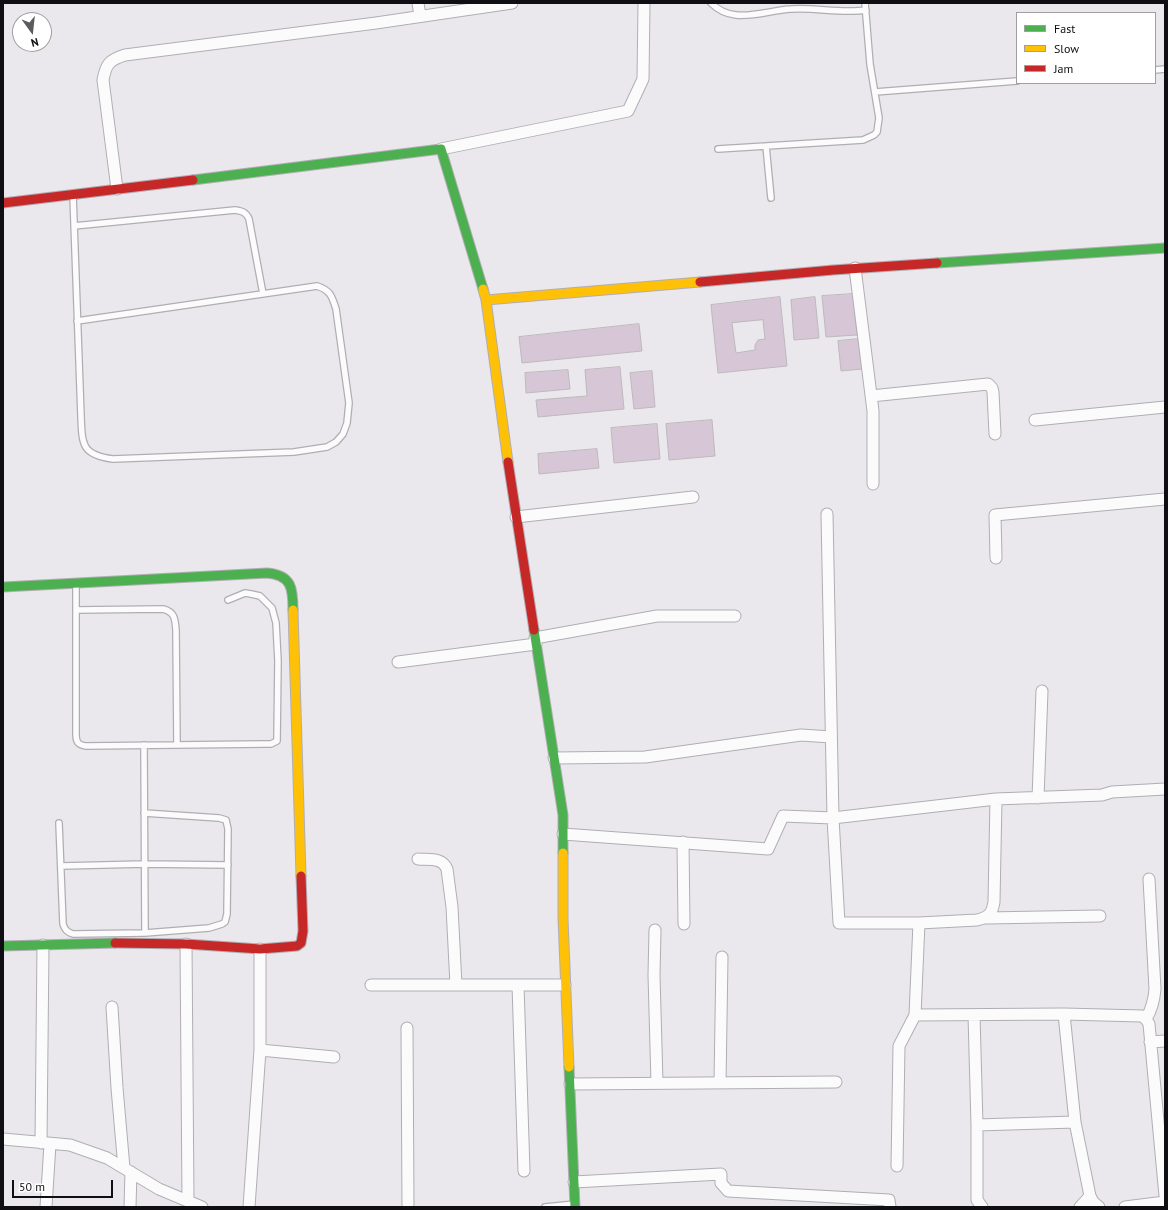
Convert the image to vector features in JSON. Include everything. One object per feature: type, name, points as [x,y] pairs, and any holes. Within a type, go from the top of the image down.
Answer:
[{"type":"street","points":[[418,3],[420,16]]},
{"type":"street","points":[[117,189],[103,80],[108,64],[115,59],[125,55],[512,3]]},
{"type":"street","points":[[3,203],[441,149],[628,111],[643,78],[644,3]]},
{"type":"street","points":[[441,149],[486,300],[516,517],[563,815],[563,918],[565,985],[575,1206]]},
{"type":"street","points":[[486,300],[855,268],[1165,248]]},
{"type":"street","points":[[855,268],[874,424],[873,484]]},
{"type":"street","points":[[871,396],[988,384],[992,388],[993,392],[995,434]]},
{"type":"street","points":[[1035,420],[1165,407]]},
{"type":"street","points":[[516,517],[693,498]]},
{"type":"street","points":[[996,558],[995,515],[1165,499]]},
{"type":"street","points":[[827,514],[833,818],[839,923],[1100,916]]},
{"type":"street","points":[[3,587],[267,572],[280,574],[287,578],[292,595],[302,939],[299,945],[293,947],[260,949],[186,944],[3,946]]},
{"type":"street","points":[[398,662],[535,641],[657,616],[735,616]]},
{"type":"street","points":[[1038,798],[1042,692]]},
{"type":"street","points":[[554,758],[645,757],[801,735],[831,736]]},
{"type":"street","points":[[563,834],[768,849],[783,816],[833,818],[996,800],[1102,795],[1112,792],[1165,789]]},
{"type":"street","points":[[986,918],[990,914],[994,902],[996,800]]},
{"type":"street","points":[[683,842],[684,924]]},
{"type":"street","points":[[418,859],[439,860],[445,864],[447,869],[452,907],[456,985]]},
{"type":"street","points":[[1146,1019],[1152,1009],[1155,989],[1149,880]]},
{"type":"street","points":[[897,1166],[899,1046],[915,1015],[919,922]]},
{"type":"street","points":[[655,930],[654,975],[657,1083]]},
{"type":"street","points":[[186,944],[188,1201]]},
{"type":"street","points":[[43,945],[46,1207]]},
{"type":"street","points":[[248,1207],[260,1050],[260,949]]},
{"type":"street","points":[[720,1083],[722,957]]},
{"type":"street","points":[[371,985],[565,985]]},
{"type":"street","points":[[518,985],[524,1171]]},
{"type":"street","points":[[112,1007],[117,1088],[128,1170],[130,1207]]},
{"type":"street","points":[[915,1015],[1064,1014],[1142,1016],[1149,1024],[1165,1196]]},
{"type":"street","points":[[1064,1014],[1076,1122],[1090,1196],[1093,1202],[1099,1207]]},
{"type":"street","points":[[974,1015],[978,1200],[982,1207]]},
{"type":"street","points":[[407,1028],[408,1207]]},
{"type":"street","points":[[1150,1042],[1165,1041]]},
{"type":"street","points":[[260,1050],[334,1057]]},
{"type":"street","points":[[570,1084],[836,1082]]},
{"type":"street","points":[[977,1125],[1076,1122]]},
{"type":"street","points":[[3,1139],[70,1146],[107,1158],[159,1189],[202,1207]]},
{"type":"street","points":[[574,1182],[721,1174],[722,1183],[728,1191],[889,1200],[890,1207]]},
{"type":"street","points":[[1080,1207],[1090,1196]]},
{"type":"street","points":[[1125,1207],[1165,1202]]},
{"type":"lane","points":[[711,3],[716,8],[726,13],[737,15],[791,9],[843,12],[866,10]]},
{"type":"lane","points":[[718,149],[863,140],[877,132],[879,118],[870,64],[865,3]]},
{"type":"lane","points":[[875,92],[1016,81]]},
{"type":"lane","points":[[766,146],[771,198]]},
{"type":"lane","points":[[73,195],[77,321],[82,432],[84,444],[89,452],[98,457],[113,459],[294,452],[327,446],[336,442],[343,434],[347,423],[349,403],[336,309],[332,297],[326,288],[317,286],[77,321]]},
{"type":"lane","points":[[74,226],[235,210],[242,211],[249,219],[263,294]]},
{"type":"lane","points":[[76,583],[76,734],[78,742],[81,745],[86,746],[270,744],[277,740],[278,661],[276,623],[272,608],[260,596],[256,595],[245,593],[228,600]]},
{"type":"lane","points":[[76,610],[164,609],[172,612],[176,630],[177,745]]},
{"type":"lane","points":[[144,745],[145,933]]},
{"type":"lane","points":[[59,822],[63,924],[65,929],[69,932],[73,934],[145,933],[209,928],[225,922],[227,914],[228,826],[223,819],[144,814]]},
{"type":"lane","points":[[61,866],[145,864],[228,865]]},
{"type":"lane","points":[[545,1207],[575,1206]]},
{"type":"building","points":[[853,294],[857,335],[826,337],[822,296]]},
{"type":"building","points":[[780,297],[787,366],[718,373],[711,305]],"holes":[[[763,320],[765,339],[758,340],[755,345],[755,350],[736,353],[732,323]]]},
{"type":"building","points":[[815,297],[819,338],[794,340],[791,300]]},
{"type":"building","points":[[639,324],[642,351],[522,363],[519,337]]},
{"type":"building","points":[[859,339],[862,369],[841,371],[838,341]]},
{"type":"building","points":[[620,367],[624,409],[538,417],[536,400],[587,396],[585,370]]},
{"type":"building","points":[[568,370],[570,389],[526,393],[525,373]]},
{"type":"building","points":[[652,371],[655,407],[634,409],[630,373]]},
{"type":"building","points":[[712,420],[715,456],[669,460],[666,424]]},
{"type":"building","points":[[657,424],[660,459],[614,463],[611,428]]},
{"type":"building","points":[[597,449],[599,468],[539,474],[538,454]]},
{"type":"traffic: fast","points":[[193,180],[441,149],[483,289]]},
{"type":"traffic: fast","points":[[937,263],[1165,248]]},
{"type":"traffic: fast","points":[[3,587],[267,573],[282,577],[289,584],[293,610]]},
{"type":"traffic: fast","points":[[534,630],[563,815],[563,853]]},
{"type":"traffic: fast","points":[[3,946],[115,943]]},
{"type":"traffic: fast","points":[[569,1067],[575,1207]]},
{"type":"traffic: slow","points":[[486,300],[700,282]]},
{"type":"traffic: slow","points":[[483,289],[486,300],[508,462]]},
{"type":"traffic: slow","points":[[293,610],[301,876]]},
{"type":"traffic: slow","points":[[563,853],[563,918],[569,1067]]},
{"type":"traffic: jam","points":[[3,203],[193,180]]},
{"type":"traffic: jam","points":[[700,282],[833,270],[937,263]]},
{"type":"traffic: jam","points":[[508,462],[534,630]]},
{"type":"traffic: jam","points":[[115,943],[186,944],[260,949],[297,946],[301,943],[303,931],[301,876]]}]
